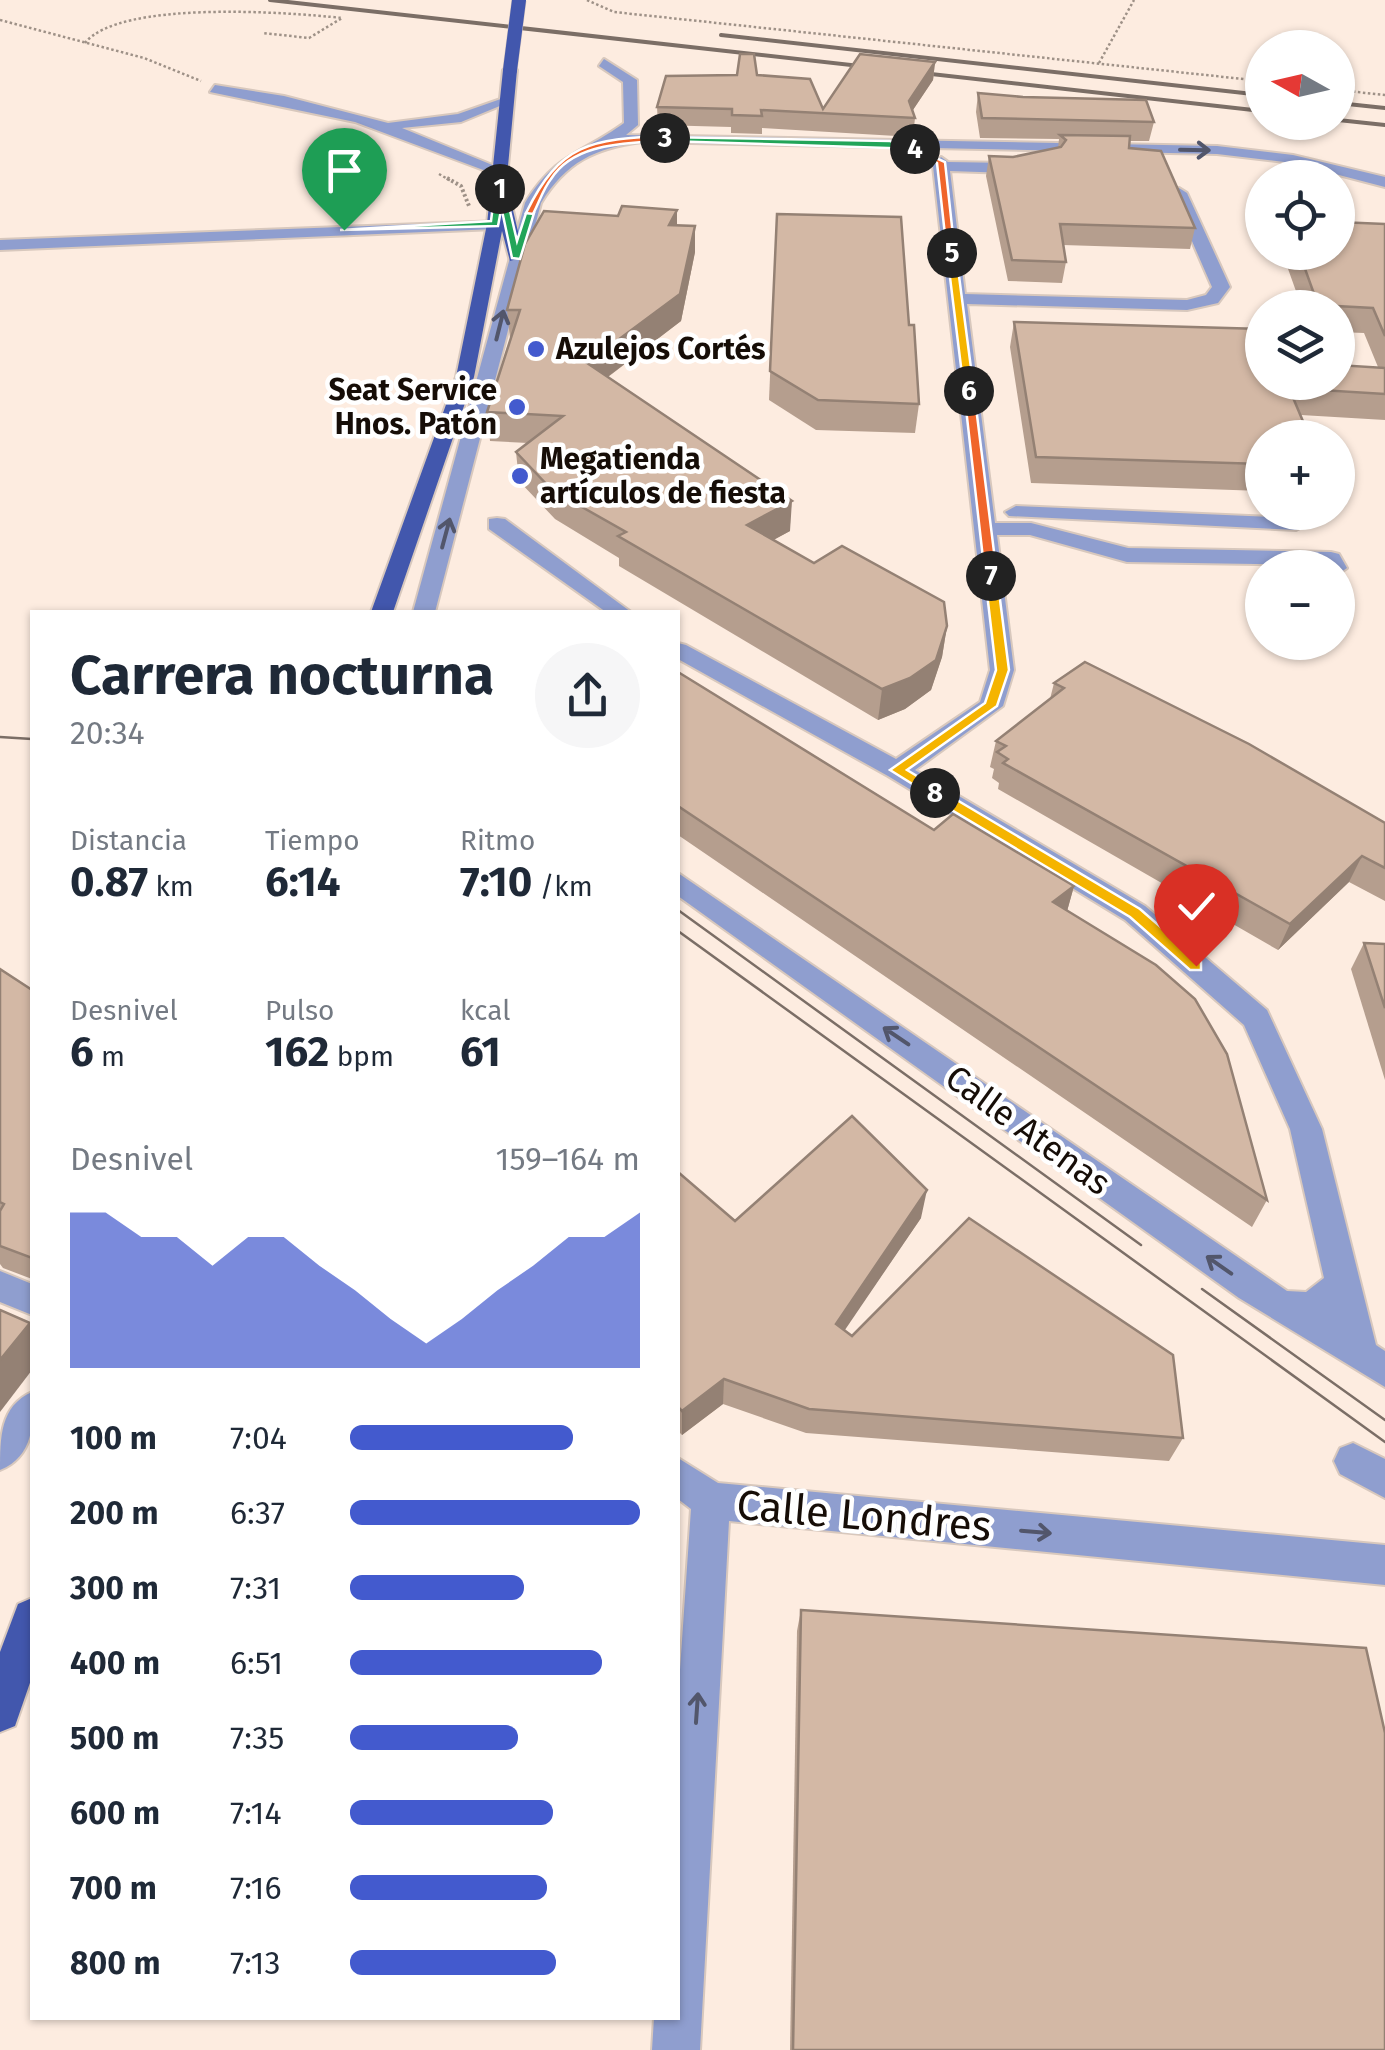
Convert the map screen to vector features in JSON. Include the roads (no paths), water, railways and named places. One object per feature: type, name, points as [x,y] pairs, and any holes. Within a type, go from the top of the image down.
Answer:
[{"type":"main road","points":[[383,610],[464,377],[495,224],[519,0]]},
{"type":"main road","points":[[499,176],[516,258]]},
{"type":"main road","points":[[1,1709],[30,1624]]},
{"type":"street","points":[[425,610],[533,203],[548,176],[562,162],[609,141],[631,125],[630,80],[604,63]]},
{"type":"street","points":[[215,90],[286,100],[424,140],[499,176]]},
{"type":"street","points":[[349,119],[442,122],[508,98]]},
{"type":"street","points":[[609,141],[1218,150],[1292,159],[1385,182]]},
{"type":"street","points":[[890,143],[928,152],[941,164],[1009,168],[1044,159],[1165,163]]},
{"type":"street","points":[[897,770],[991,706],[1002,670],[941,164],[950,150],[968,145]]},
{"type":"street","points":[[957,299],[1188,305],[1212,299],[1220,287],[1173,181]]},
{"type":"street","points":[[0,244],[495,224]]},
{"type":"street","points":[[984,521],[1245,524]]},
{"type":"street","points":[[984,521],[1031,529],[1127,556],[1245,558]]},
{"type":"street","points":[[497,524],[617,610]]},
{"type":"street","points":[[680,651],[897,770],[1135,913],[1256,1018],[1306,1129],[1343,1284],[1372,1362]]},
{"type":"street","name":"Calle Atenas","points":[[680,884],[1281,1306],[1372,1362]]},
{"type":"street","points":[[1281,1306],[1312,1308],[1343,1284]]},
{"type":"street","points":[[0,1286],[30,1299]]},
{"type":"street","points":[[0,1452],[30,1412]]},
{"type":"street","points":[[680,1478],[711,1501]]},
{"type":"street","name":"Calle Londres","points":[[680,1987],[711,1501],[1385,1564]]},
{"type":"street","points":[[1,1709],[30,1649]]},
{"type":"street","name":"Calle Londres","points":[[676,2050],[678,2020]]},
{"type":"tram line","points":[[0,737],[30,739]]},
{"type":"tram line","points":[[680,911],[1141,1245]]},
{"type":"tram line","points":[[680,932],[1385,1442]]},
{"type":"tram line","points":[[1202,1289],[1385,1420]]},
{"type":"railway","points":[[270,0],[1245,109]]},
{"type":"railway","points":[[721,35],[1245,93]]},
{"type":"railway","points":[[1355,105],[1385,108]]},
{"type":"railway","points":[[1355,122],[1385,125]]},
{"type":"place","name":"Azulejos Cortés","points":[[536,349]]},
{"type":"place","name":"Seat Service Hnos. Patón","points":[[517,407]]},
{"type":"place","name":"Megatienda artículos de fiesta","points":[[520,476]]}]
